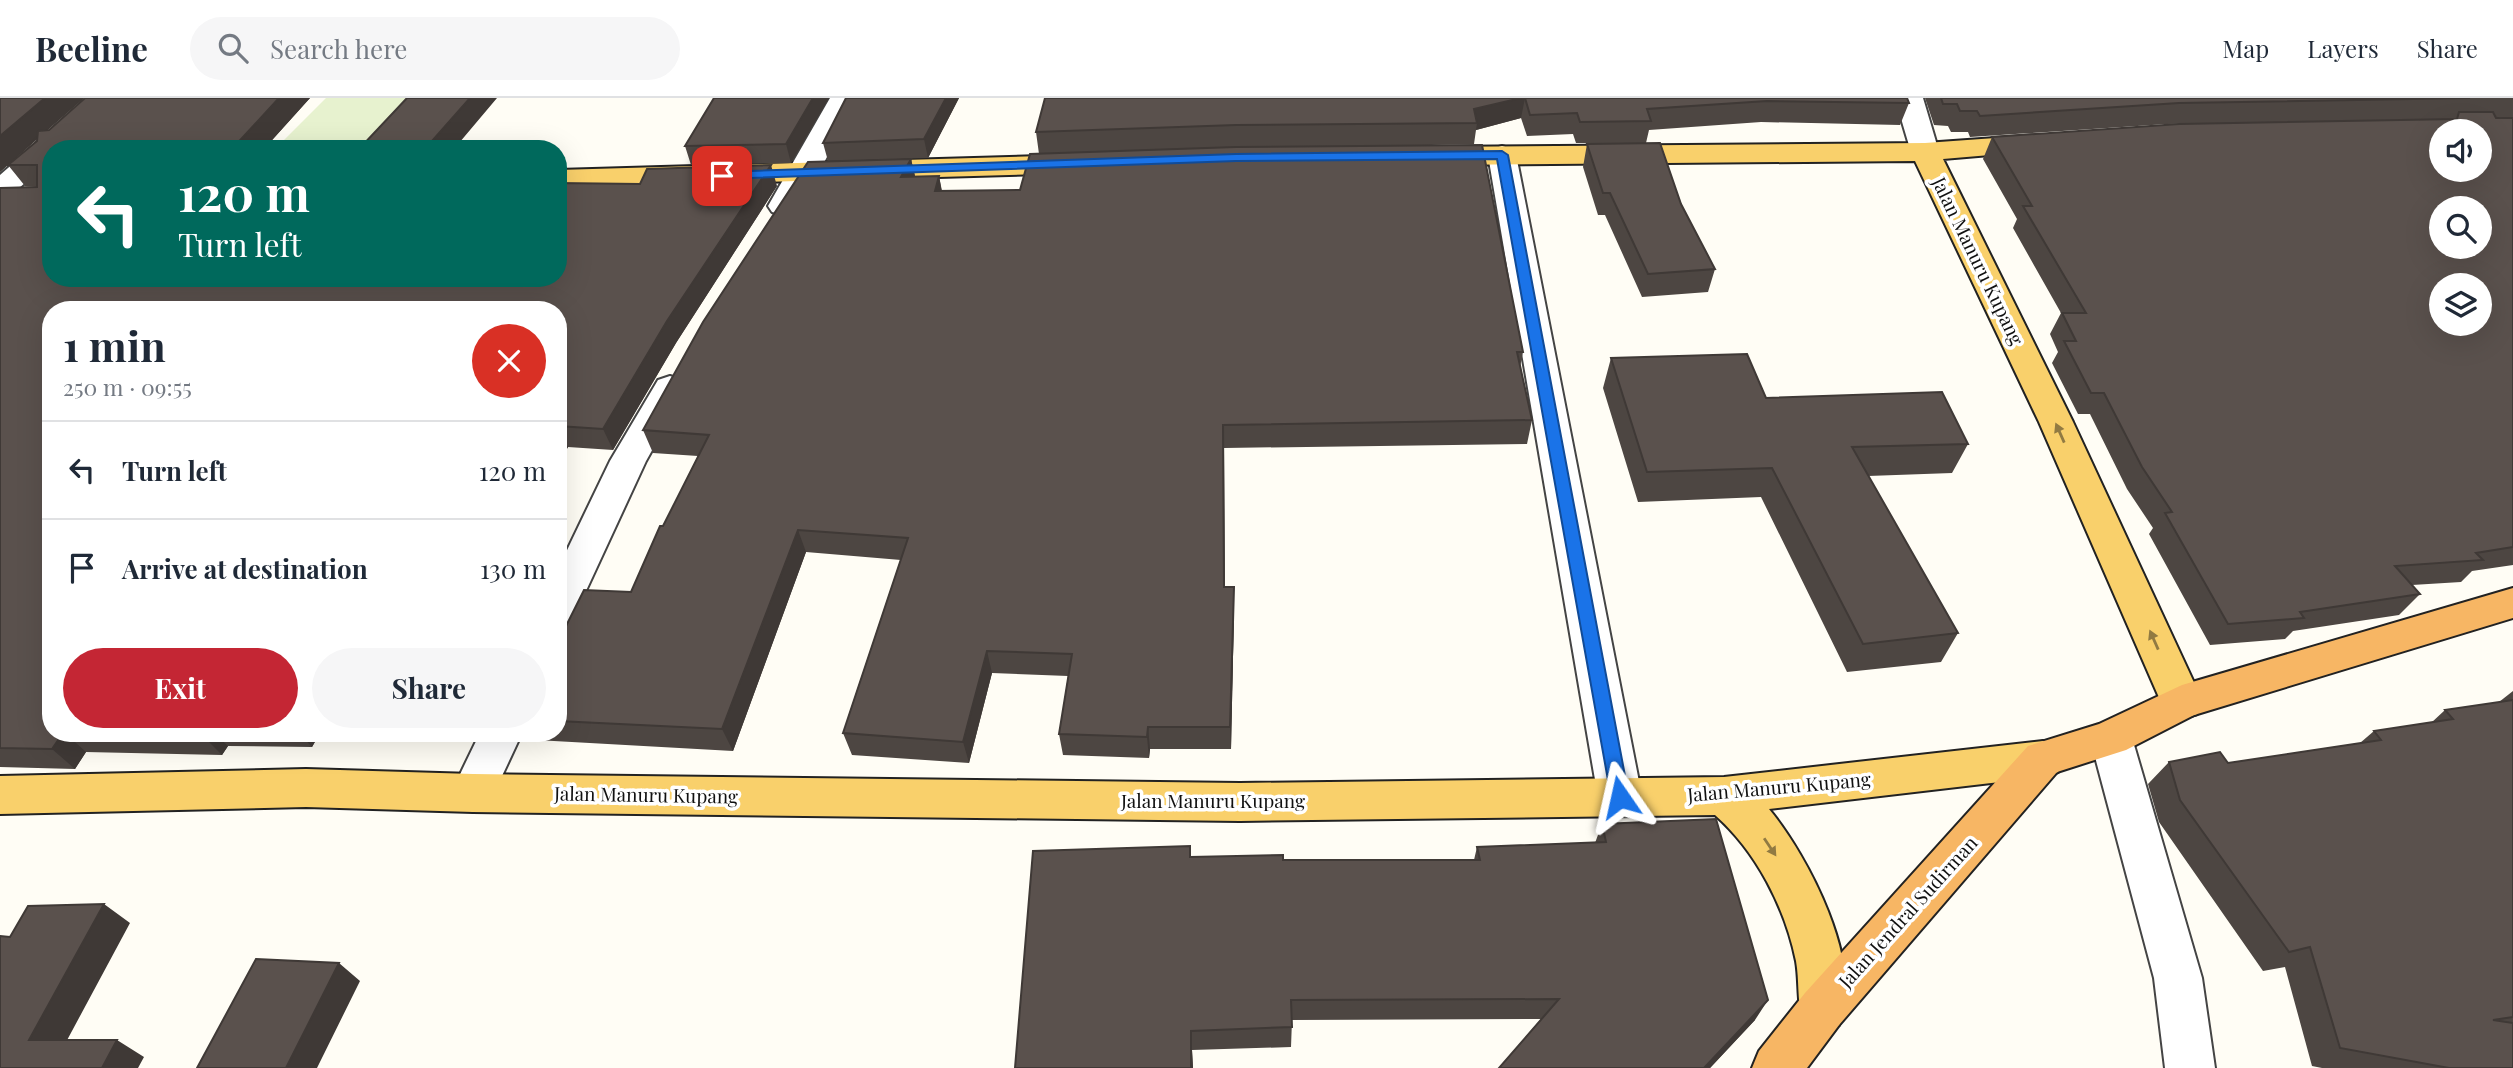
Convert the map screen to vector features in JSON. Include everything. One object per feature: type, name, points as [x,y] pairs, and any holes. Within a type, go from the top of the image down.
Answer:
[{"type":"highway","points":[[2182,702],[2513,603]]},
{"type":"highway","name":"Jalan Manuru Kupang","points":[[2043,759],[2112,738],[2182,702]]},
{"type":"highway","name":"Jalan Jendral Sudirman","points":[[1777,1068],[1822,1009],[2043,759]]},
{"type":"main road","name":"Jalan Manuru Kupang","points":[[2060,143],[1925,152],[2056,422],[2182,702]]},
{"type":"main road","points":[[1409,156],[1925,152]]},
{"type":"main road","points":[[567,179],[1110,163]]},
{"type":"main road","points":[[0,199],[38,197]]},
{"type":"main road","name":"Jalan Manuru Kupang","points":[[0,795],[306,789],[1240,802],[1724,796],[2043,759]]},
{"type":"main road","points":[[1724,796],[1749,818],[1773,851],[1790,884],[1810,933],[1822,975],[1822,1009]]},
{"type":"street","points":[[57,140],[104,98]]},
{"type":"street","points":[[767,231],[803,174],[844,98]]},
{"type":"street","points":[[1909,98],[1925,152]]},
{"type":"street","points":[[0,190],[42,153]]},
{"type":"street","points":[[1502,155],[1620,797]]},
{"type":"street","points":[[567,591],[628,461],[688,356]]},
{"type":"street","points":[[2112,738],[2178,978],[2190,1068]]},
{"type":"street","points":[[472,793],[497,742]]},
{"type":"green space","points":[[326,98],[420,98],[380,140],[284,140]]},
{"type":"building","points":[[0,98],[45,98],[0,136]]},
{"type":"building","points":[[85,98],[279,98],[240,140],[42,140],[42,287],[567,287],[567,183],[640,184],[647,169],[771,165],[667,321],[603,429],[567,427],[567,301],[42,301],[42,742],[57,742],[52,749],[0,748],[0,188],[37,187],[37,165],[8,165],[37,141],[38,131],[49,130]]},
{"type":"building","points":[[407,98],[470,98],[433,140],[367,140]]},
{"type":"building","points":[[714,98],[813,98],[786,144],[685,146]]},
{"type":"building","points":[[846,98],[946,98],[924,139],[823,143]]},
{"type":"building","points":[[1045,98],[1521,98],[1474,109],[1477,123],[1236,125],[1036,132]]},
{"type":"building","points":[[1525,98],[1907,98],[1909,103],[1767,101],[1647,109],[1651,121],[1580,122],[1577,113],[1530,115]]},
{"type":"building","points":[[1941,98],[2470,98],[2179,103],[1980,116],[1977,111],[1960,111],[1957,104],[1943,104]]},
{"type":"building","points":[[2459,112],[2493,112],[2496,118],[2513,118],[2513,547],[2476,553],[2483,560],[2395,566],[2420,594],[2300,612],[2304,618],[2228,624],[2165,513],[2172,512],[2142,467],[2104,393],[2091,393],[2064,341],[2076,341],[2062,313],[2086,313],[2023,206],[2032,206],[1992,137],[2179,124],[2429,120],[2429,182],[2492,182],[2492,119],[2457,119]]},
{"type":"building","points":[[1660,143],[1681,204],[1715,269],[1648,274],[1610,193],[1603,193],[1587,144]]},
{"type":"building","points":[[1482,145],[1523,352],[1517,352],[1532,420],[1223,425],[1224,587],[1234,587],[1230,727],[1148,727],[1147,737],[1059,734],[1072,654],[987,651],[963,742],[843,733],[908,538],[798,530],[722,729],[567,721],[567,624],[584,590],[631,592],[660,526],[663,526],[709,435],[643,430],[703,322],[808,162],[911,159],[901,177],[939,176],[935,191],[1020,190],[1030,154],[1236,147]]},
{"type":"building","points":[[1747,354],[1766,398],[1942,392],[1968,444],[1852,447],[1958,633],[1863,644],[1772,468],[1647,472],[1611,358]]},
{"type":"building","points":[[2513,700],[2513,1017],[2493,1020],[2513,1023],[2513,1068],[2449,1068],[2340,1048],[2310,947],[2289,952],[2180,800],[2169,762],[2220,752],[2228,763],[2381,740],[2374,731],[2453,719],[2445,710]]},
{"type":"building","points":[[1716,819],[1768,1000],[1704,1068],[1499,1068],[1559,999],[1291,1000],[1292,1027],[1191,1031],[1191,1068],[1015,1068],[1033,851],[1190,846],[1190,857],[1283,855],[1283,860],[1480,860],[1477,847],[1606,842],[1602,824]]},
{"type":"building","points":[[104,904],[29,1040],[117,1040],[102,1068],[0,1068],[0,936],[10,937],[28,906]]},
{"type":"building","points":[[256,959],[339,963],[286,1068],[197,1068]]},
{"type":"route","points":[[722,176],[1236,158],[1502,155],[1620,797]]}]
